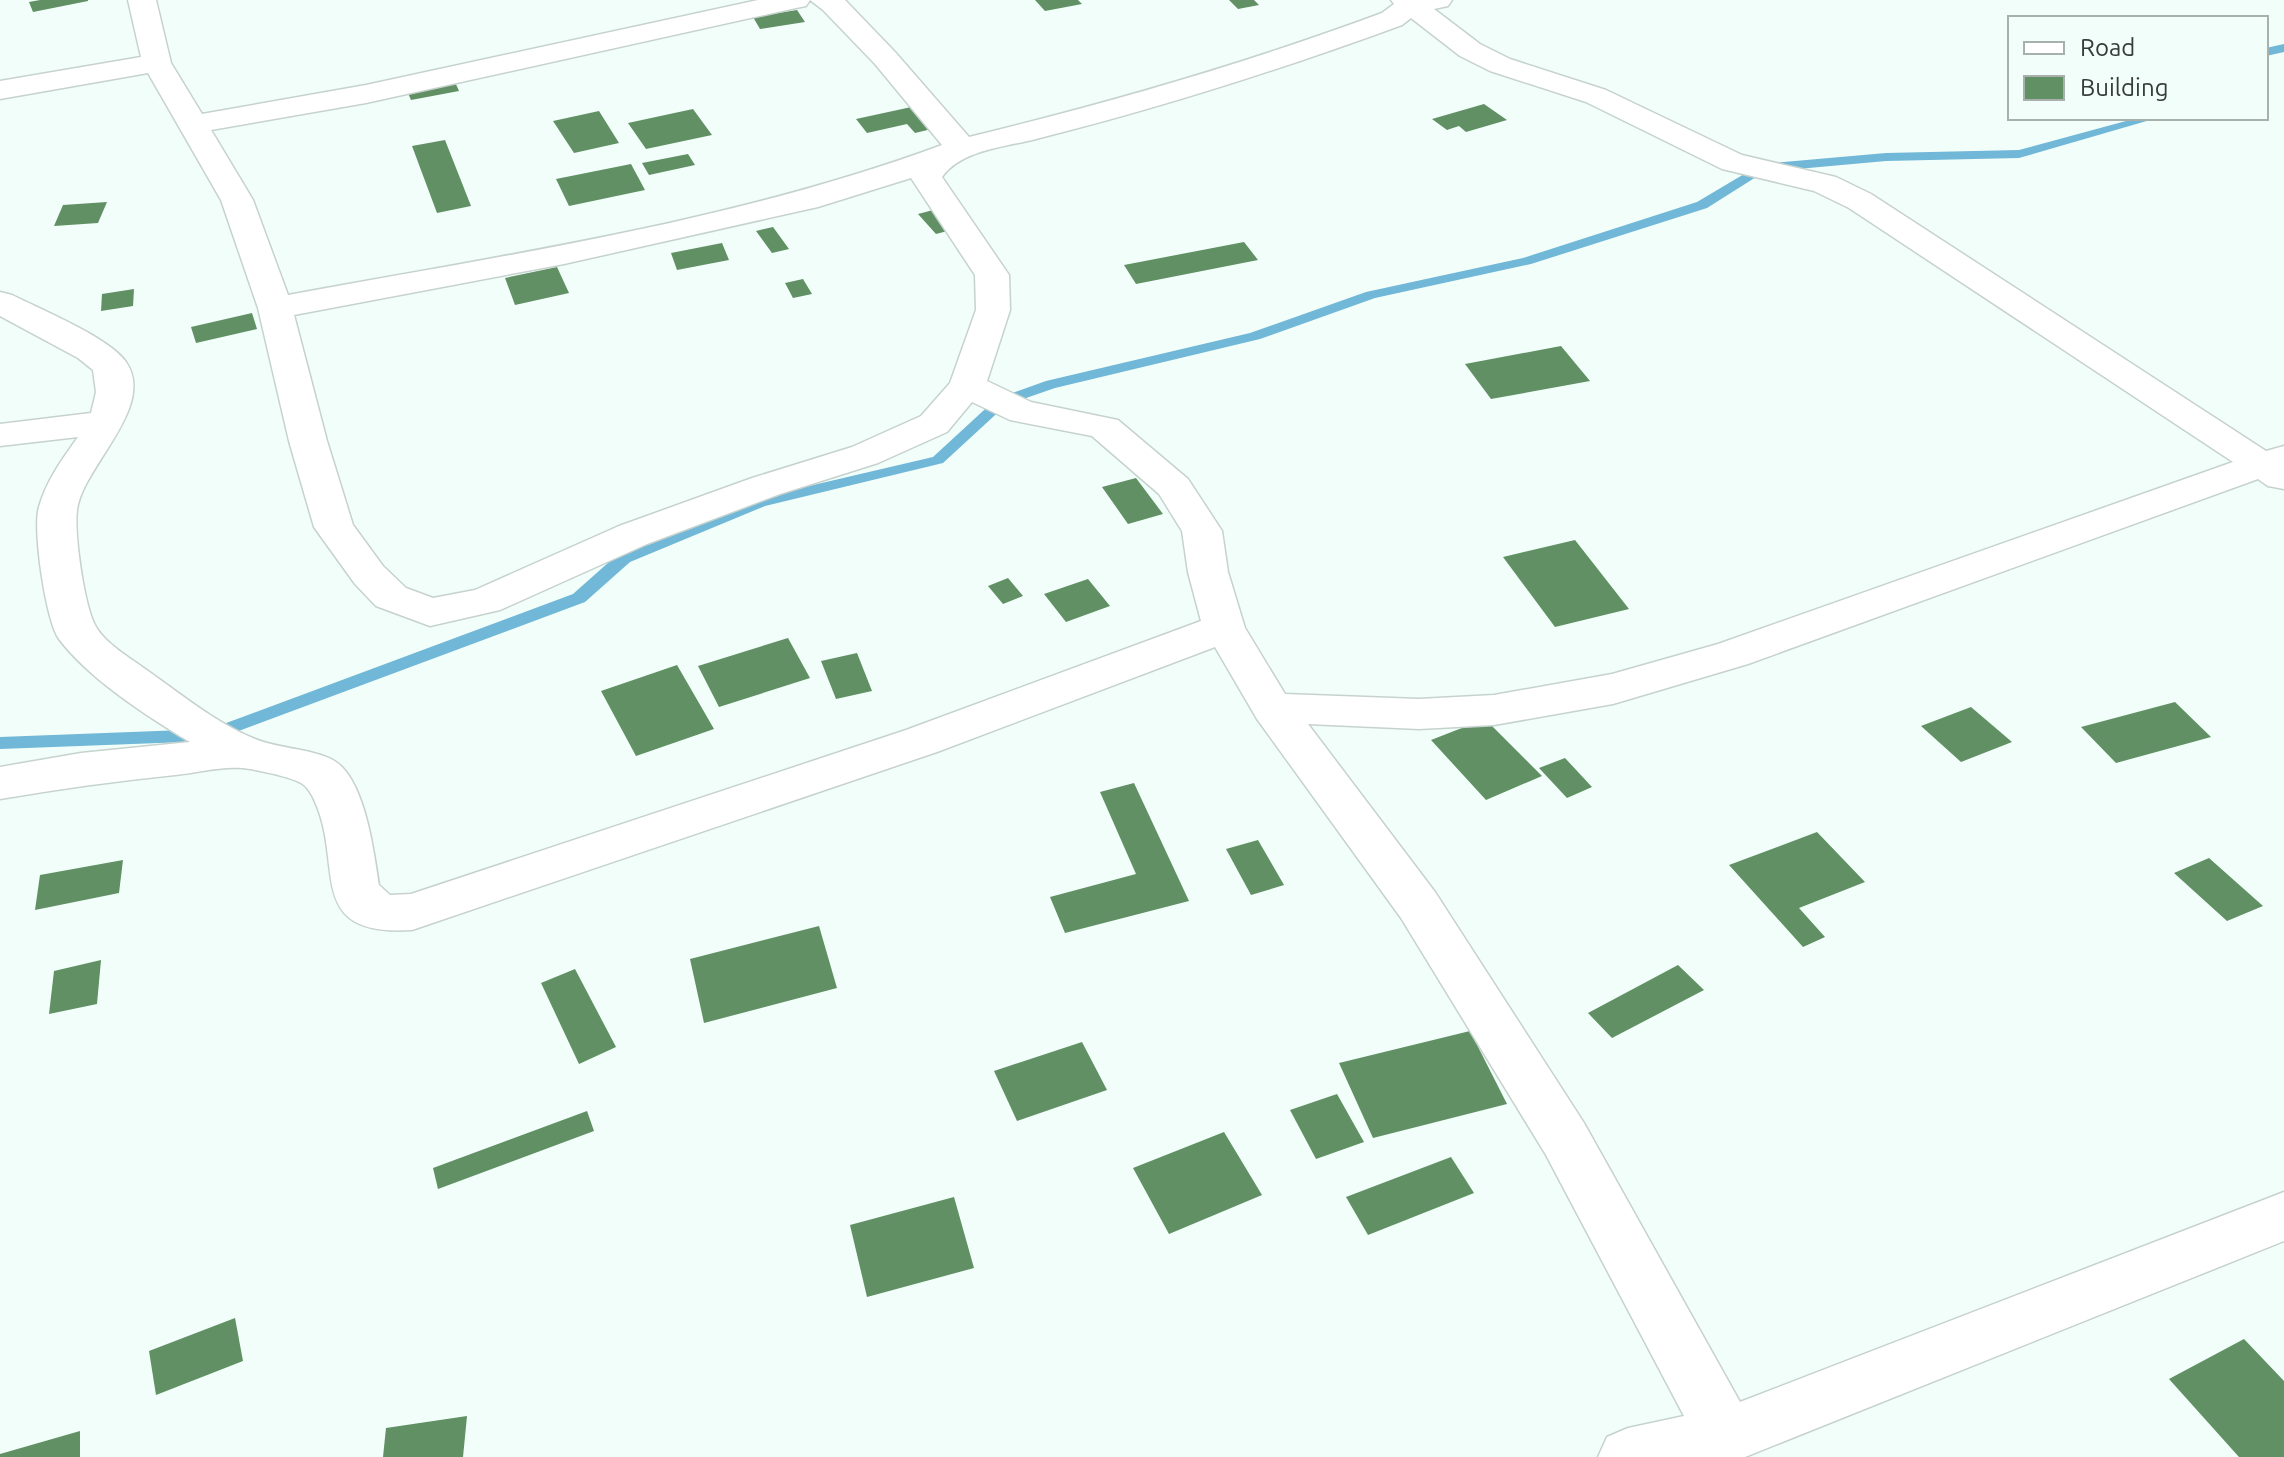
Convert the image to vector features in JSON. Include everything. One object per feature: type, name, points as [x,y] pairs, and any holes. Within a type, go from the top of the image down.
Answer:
[{"type":"street","points":[[195,124],[366,94],[796,0]]},
{"type":"street","points":[[823,0],[833,4],[885,58],[954,138],[959,149]]},
{"type":"street","points":[[153,2],[157,63],[237,200],[275,308],[308,441],[334,527],[369,575],[391,597],[430,612],[485,601],[692,513],[865,455],[934,424],[967,386],[993,310],[992,275],[926,177],[932,167],[959,149]]},
{"type":"street","points":[[275,308],[564,254],[818,197],[959,149],[1075,120],[1286,58],[1392,19],[1418,2],[1470,50],[1500,65],[1596,96],[1733,162],[1825,184],[1860,201],[2277,467]]},
{"type":"street","points":[[0,90],[157,63]]},
{"type":"street","points":[[0,302],[91,350],[111,366],[114,392],[107,422],[78,463],[57,509],[62,578],[75,631],[107,662],[181,717],[242,752],[318,771],[334,792],[346,820],[356,893],[380,914],[412,912],[1119,671],[1224,628]]},
{"type":"street","points":[[967,386],[1023,412],[1105,428],[1174,487],[1202,531],[1208,572],[1224,628],[1272,708],[1418,905],[1565,1139],[1726,1436]]},
{"type":"street","points":[[0,435],[107,422]]},
{"type":"street","points":[[1272,708],[1419,714],[1494,710],[1613,689],[1733,654],[2277,467]]},
{"type":"street","points":[[0,783],[81,769],[242,752]]},
{"type":"street","points":[[1628,1457],[1726,1436],[2284,1216]]},
{"type":"building","points":[[1035,0],[1078,0],[1082,4],[1045,11]]},
{"type":"building","points":[[1229,0],[1254,0],[1259,5],[1238,9]]},
{"type":"building","points":[[88,1],[33,12],[29,2]]},
{"type":"building","points":[[797,10],[805,22],[760,29],[753,17]]},
{"type":"building","points":[[455,82],[459,91],[411,100],[407,91]]},
{"type":"building","points":[[1484,104],[1507,120],[1466,132],[1459,126],[1447,130],[1432,119]]},
{"type":"building","points":[[916,106],[936,128],[915,133],[907,124],[867,133],[856,119]]},
{"type":"building","points":[[693,109],[712,135],[646,149],[628,123]]},
{"type":"building","points":[[599,111],[619,143],[574,153],[553,121]]},
{"type":"building","points":[[445,140],[471,206],[437,213],[412,146]]},
{"type":"building","points":[[688,154],[695,165],[649,175],[642,163]]},
{"type":"building","points":[[631,164],[645,190],[569,206],[556,179]]},
{"type":"building","points":[[107,202],[98,223],[54,226],[63,205]]},
{"type":"building","points":[[937,209],[955,229],[936,234],[918,214]]},
{"type":"building","points":[[773,227],[789,249],[772,253],[756,231]]},
{"type":"building","points":[[1244,242],[1258,260],[1136,284],[1124,265]]},
{"type":"building","points":[[722,243],[729,260],[677,270],[671,253]]},
{"type":"building","points":[[557,267],[569,293],[515,305],[505,278]]},
{"type":"building","points":[[803,279],[812,294],[793,298],[785,283]]},
{"type":"building","points":[[134,289],[133,306],[101,311],[102,294]]},
{"type":"building","points":[[252,313],[257,329],[196,343],[191,327]]},
{"type":"building","points":[[1561,346],[1590,381],[1491,399],[1465,364]]},
{"type":"building","points":[[1136,478],[1163,514],[1128,524],[1102,487]]},
{"type":"building","points":[[1575,540],[1629,609],[1555,627],[1503,557]]},
{"type":"building","points":[[1008,578],[1023,596],[1003,604],[988,586]]},
{"type":"building","points":[[1088,579],[1110,606],[1066,622],[1044,594]]},
{"type":"building","points":[[788,638],[810,678],[719,707],[698,666]]},
{"type":"building","points":[[857,653],[872,691],[836,699],[821,661]]},
{"type":"building","points":[[677,665],[714,729],[636,756],[601,691]]},
{"type":"building","points":[[2175,702],[2211,737],[2116,763],[2081,727]]},
{"type":"building","points":[[1971,707],[2012,742],[1961,762],[1921,726]]},
{"type":"building","points":[[1485,719],[1542,776],[1486,800],[1431,740]]},
{"type":"building","points":[[1565,758],[1592,787],[1567,798],[1539,768]]},
{"type":"building","points":[[1134,783],[1189,901],[1065,933],[1050,897],[1136,874],[1100,792]]},
{"type":"building","points":[[1817,832],[1865,882],[1799,908],[1825,937],[1803,947],[1729,865]]},
{"type":"building","points":[[1258,840],[1284,885],[1251,895],[1226,849]]},
{"type":"building","points":[[2209,858],[2263,906],[2227,921],[2174,873]]},
{"type":"building","points":[[123,860],[119,893],[35,910],[40,875]]},
{"type":"building","points":[[819,926],[837,988],[704,1023],[690,959]]},
{"type":"building","points":[[101,960],[97,1004],[49,1014],[54,971]]},
{"type":"building","points":[[1678,965],[1704,990],[1612,1038],[1588,1013]]},
{"type":"building","points":[[575,969],[616,1047],[579,1064],[541,983]]},
{"type":"building","points":[[1470,1031],[1507,1104],[1373,1138],[1339,1063]]},
{"type":"building","points":[[1082,1042],[1107,1090],[1017,1121],[994,1071]]},
{"type":"building","points":[[1337,1094],[1364,1142],[1316,1159],[1290,1110]]},
{"type":"building","points":[[587,1111],[594,1131],[438,1189],[433,1168]]},
{"type":"building","points":[[1224,1132],[1262,1195],[1169,1234],[1133,1168]]},
{"type":"building","points":[[1451,1157],[1474,1193],[1368,1235],[1346,1197]]},
{"type":"building","points":[[954,1197],[974,1268],[867,1297],[850,1225]]},
{"type":"building","points":[[235,1318],[243,1361],[156,1395],[149,1351]]},
{"type":"building","points":[[2244,1339],[2284,1381],[2284,1457],[2239,1457],[2169,1379]]},
{"type":"building","points":[[467,1416],[463,1457],[383,1457],[386,1428]]},
{"type":"building","points":[[80,1431],[80,1457],[0,1457],[0,1454]]},
{"type":"waterway","points":[[2268,52],[2284,48]]},
{"type":"waterway","points":[[0,743],[212,735],[579,598],[624,558],[760,502],[938,460],[1001,402],[1051,384],[1255,336],[1371,295],[1526,261],[1702,205],[1761,168],[1886,157],[2019,154],[2144,120]]}]
